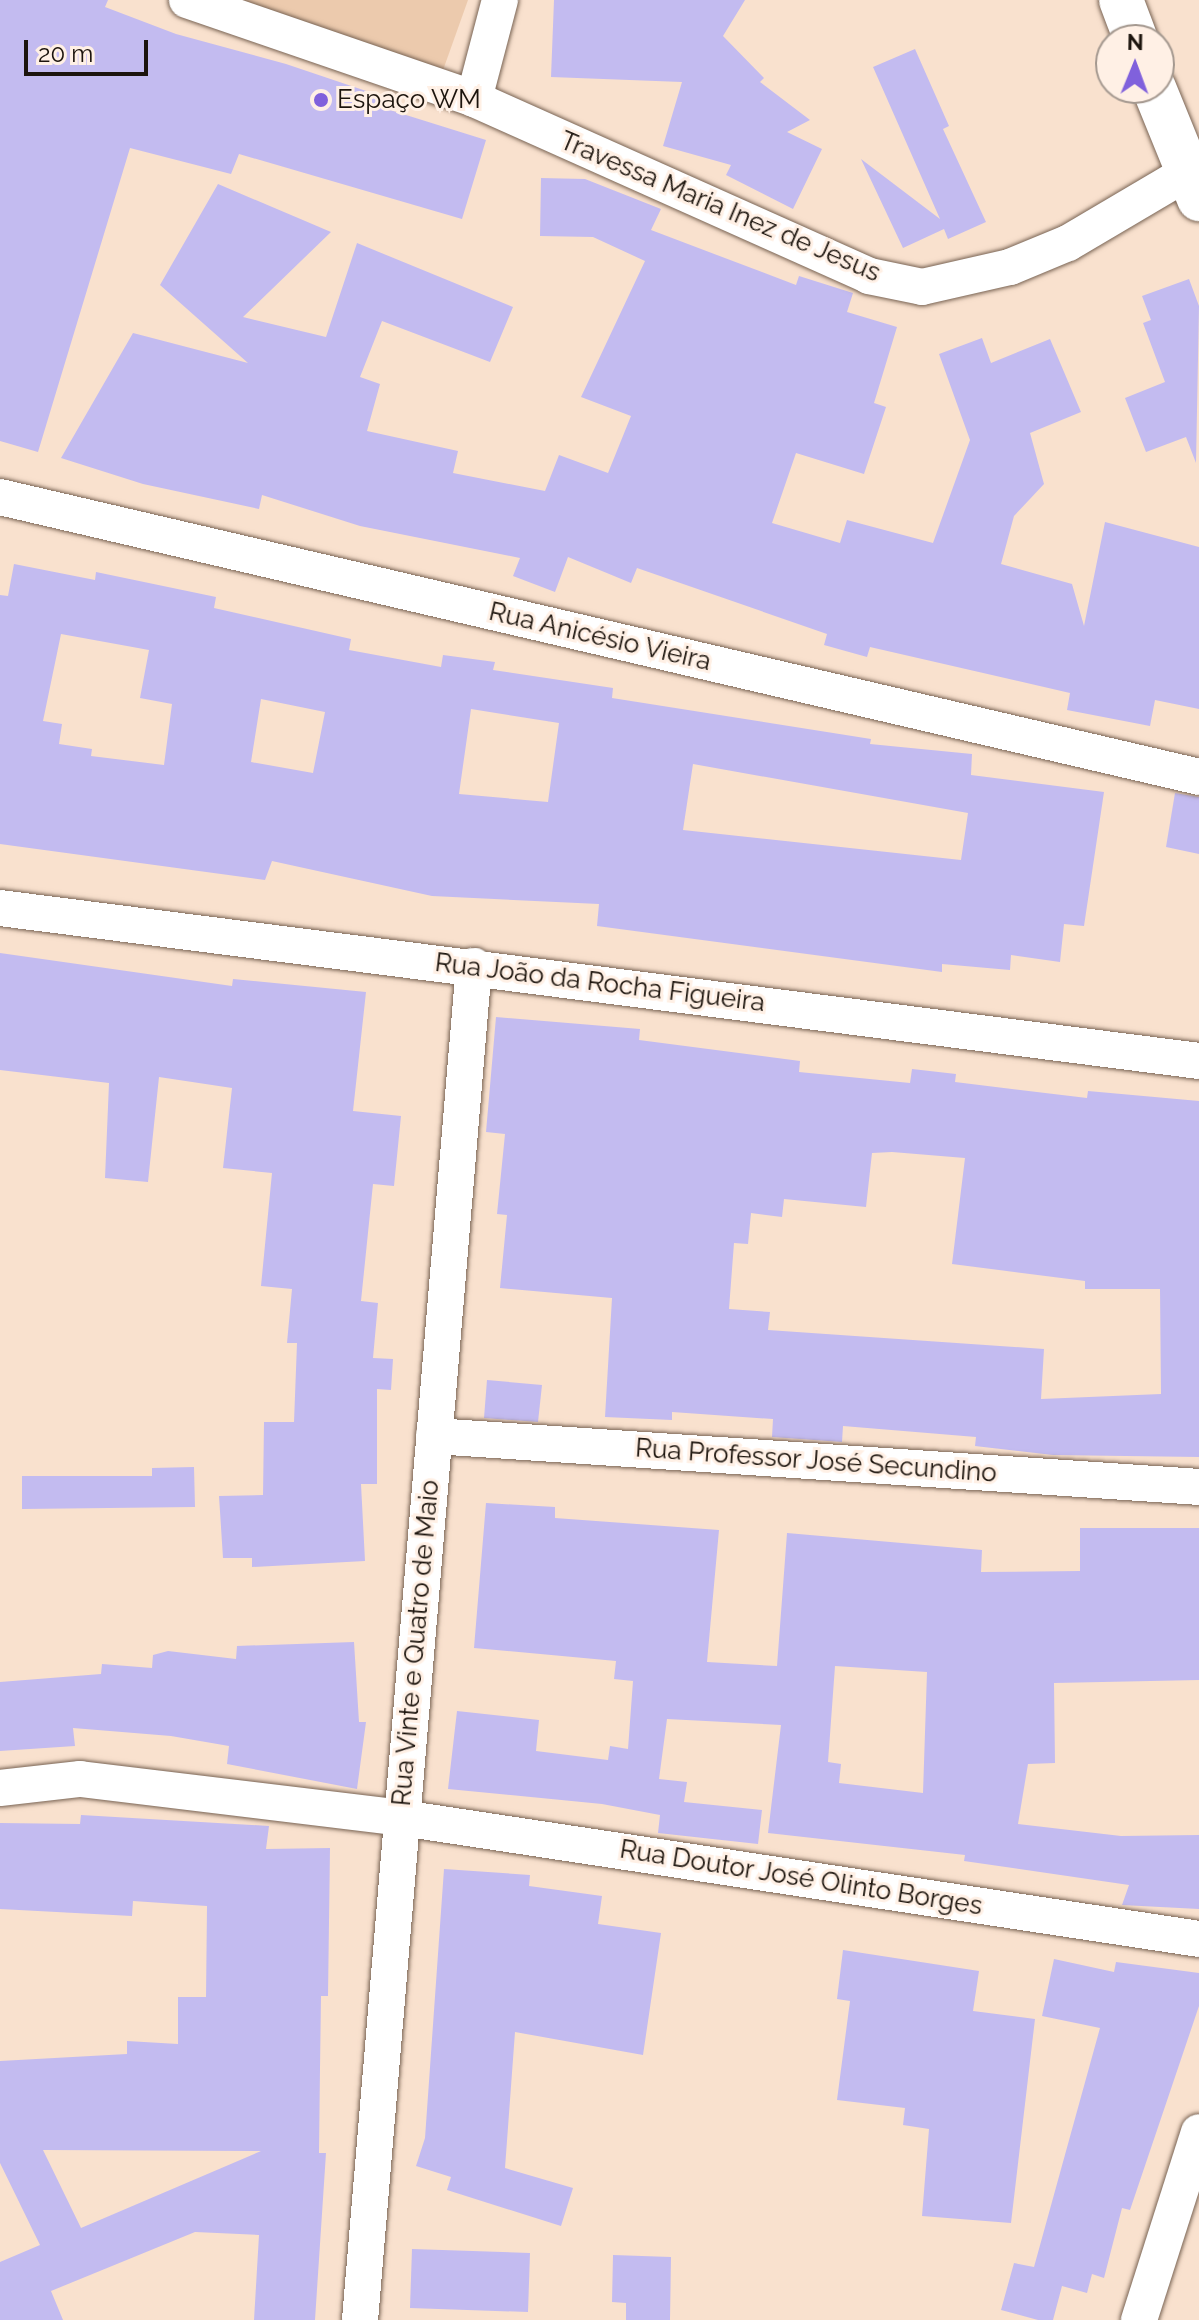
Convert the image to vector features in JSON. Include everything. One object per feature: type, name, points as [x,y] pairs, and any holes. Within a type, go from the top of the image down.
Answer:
[{"type":"street","name":"Travessa Maria Inez de Jesus","points":[[187,0],[474,99],[869,276],[922,287],[1010,267],[1193,186]]},
{"type":"street","points":[[474,99],[500,0]]},
{"type":"street","points":[[1121,0],[1130,24]]},
{"type":"street","points":[[1160,104],[1193,186]]},
{"type":"street","name":"Rua Anicésio Vieira","points":[[0,497],[1199,777]]},
{"type":"street","name":"Rua João da Rocha Figueira","points":[[0,908],[474,966],[1199,1061]]},
{"type":"street","name":"Rua Vinte e Quatro de Maio","points":[[360,2320],[474,966]]},
{"type":"street","name":"Rua Professor José Secundino","points":[[434,1436],[1199,1487]]},
{"type":"street","name":"Rua Doutor José Olinto Borges","points":[[0,1788],[80,1779],[402,1818],[1199,1939]]},
{"type":"street","points":[[1139,2320],[1199,2132]]},
{"type":"shaded area","points":[[240,0],[468,0],[442,73]]},
{"type":"building","points":[[0,0],[108,0],[105,7],[176,34],[286,64],[381,96],[374,105],[486,140],[462,219],[239,154],[231,174],[130,148],[38,452],[0,441]]},
{"type":"building","points":[[554,0],[745,0],[723,36],[764,78],[760,82],[810,120],[787,132],[822,149],[793,209],[726,175],[731,165],[663,146],[682,82],[551,77]]},
{"type":"building","points":[[915,49],[949,126],[943,129],[986,222],[948,239],[944,229],[903,248],[861,159],[940,219],[873,67]]},
{"type":"building","points":[[541,178],[585,179],[661,209],[651,230],[796,285],[799,276],[853,293],[847,312],[897,327],[874,403],[886,407],[864,474],[796,453],[772,523],[840,543],[847,520],[933,543],[970,440],[939,354],[982,338],[991,363],[1050,339],[1081,412],[1030,433],[1044,484],[1014,516],[1001,564],[1072,584],[1084,626],[1105,522],[1199,547],[1199,709],[1155,700],[1150,726],[1067,710],[1070,693],[870,647],[867,657],[824,645],[827,634],[637,568],[631,583],[568,557],[555,592],[513,576],[520,558],[360,526],[262,495],[259,509],[143,484],[61,458],[133,333],[248,363],[160,285],[218,184],[331,232],[243,317],[326,337],[357,243],[513,307],[490,362],[382,321],[360,377],[380,384],[367,431],[458,451],[453,473],[545,491],[559,455],[608,473],[631,416],[581,397],[645,261],[593,237],[540,236]]},
{"type":"building","points":[[1189,279],[1199,306],[1196,463],[1186,437],[1146,452],[1125,398],[1165,382],[1143,323],[1151,320],[1142,296]]},
{"type":"building","points":[[14,564],[95,580],[96,572],[216,597],[214,608],[351,639],[349,650],[441,667],[443,655],[495,662],[493,670],[613,688],[612,698],[871,739],[870,744],[972,754],[971,775],[1104,792],[1084,926],[1064,924],[1060,962],[1011,955],[1010,970],[942,964],[942,972],[597,926],[599,904],[432,896],[272,861],[265,880],[0,844],[0,595],[8,596]],"holes":[[[61,634],[149,650],[140,698],[172,704],[164,765],[91,756],[92,749],[59,744],[62,724],[43,721]],[[261,699],[325,712],[313,773],[251,762]],[[471,709],[559,723],[548,802],[459,794]],[[693,764],[968,813],[961,860],[683,830]]]},
{"type":"building","points":[[1175,793],[1199,797],[1199,854],[1166,847]]},
{"type":"building","points":[[0,953],[232,986],[233,979],[366,992],[353,1111],[401,1116],[394,1186],[373,1184],[361,1301],[378,1303],[373,1358],[393,1359],[391,1390],[377,1389],[377,1484],[361,1484],[365,1561],[252,1567],[252,1558],[223,1558],[219,1496],[263,1495],[264,1422],[294,1422],[297,1343],[287,1343],[292,1289],[261,1286],[272,1173],[223,1168],[232,1088],[159,1077],[148,1182],[105,1178],[109,1083],[0,1070]]},
{"type":"building","points":[[496,1017],[640,1029],[639,1040],[800,1061],[799,1072],[910,1083],[912,1069],[956,1074],[955,1082],[1087,1098],[1088,1091],[1199,1101],[1199,1457],[1053,1455],[975,1446],[976,1437],[843,1426],[842,1442],[772,1437],[773,1419],[672,1412],[672,1420],[605,1417],[612,1298],[500,1288],[507,1215],[497,1214],[505,1134],[486,1132]],"holes":[[[872,1153],[965,1158],[952,1264],[1085,1281],[1085,1289],[1160,1289],[1161,1394],[1041,1399],[1044,1349],[768,1330],[770,1312],[729,1309],[734,1243],[748,1244],[751,1213],[782,1217],[784,1199],[866,1207]]]},
{"type":"building","points":[[487,1380],[542,1385],[538,1422],[484,1418]]},
{"type":"building","points":[[194,1467],[195,1507],[22,1509],[22,1476],[152,1476],[152,1468]]},
{"type":"building","points":[[486,1503],[555,1507],[555,1518],[719,1530],[707,1662],[777,1666],[787,1533],[982,1550],[981,1572],[1080,1571],[1080,1528],[1199,1528],[1199,1680],[1054,1683],[1055,1763],[1028,1764],[1018,1824],[1121,1836],[1199,1835],[1199,1909],[1122,1905],[1129,1885],[964,1861],[965,1855],[768,1833],[781,1725],[667,1719],[659,1779],[687,1782],[684,1802],[762,1810],[758,1844],[658,1833],[660,1815],[602,1804],[448,1789],[457,1711],[539,1720],[536,1751],[608,1760],[610,1746],[628,1749],[633,1681],[614,1679],[616,1661],[474,1648]],"holes":[[[835,1666],[927,1672],[923,1793],[839,1783],[841,1764],[828,1762]]]},
{"type":"building","points":[[354,1642],[359,1722],[366,1722],[357,1789],[227,1764],[229,1746],[171,1736],[73,1728],[75,1746],[0,1751],[0,1682],[101,1674],[102,1664],[152,1668],[153,1655],[168,1651],[236,1659],[237,1646]]},
{"type":"building","points":[[81,1815],[269,1826],[266,1849],[330,1848],[328,1996],[321,1996],[320,2069],[319,2153],[326,2153],[315,2320],[254,2320],[259,2235],[195,2232],[51,2291],[63,2320],[0,2320],[0,2262],[40,2245],[0,2163],[0,2061],[127,2054],[127,2041],[178,2044],[178,1997],[206,1997],[207,1906],[133,1901],[132,1916],[0,1909],[0,1823],[80,1824]],"holes":[[[43,2150],[261,2151],[81,2228]]]},
{"type":"building","points":[[444,1869],[530,1875],[529,1886],[602,1896],[598,1924],[661,1933],[643,2055],[515,2032],[505,2168],[573,2188],[561,2226],[447,2190],[451,2177],[416,2166],[425,2138]]},
{"type":"building","points":[[843,1950],[979,1971],[973,2011],[1035,2019],[1011,2223],[922,2216],[929,2129],[903,2125],[905,2108],[837,2100],[850,2001],[837,1999]]},
{"type":"building","points":[[1054,1959],[1114,1972],[1116,1962],[1199,1973],[1199,2006],[1130,2210],[1122,2208],[1104,2278],[1092,2274],[1087,2293],[1062,2286],[1053,2320],[1038,2320],[1001,2310],[1014,2263],[1034,2267],[1100,2028],[1042,2016]]},
{"type":"building","points":[[412,2249],[530,2253],[528,2312],[410,2308]]},
{"type":"building","points":[[613,2255],[671,2257],[670,2320],[626,2320],[626,2303],[612,2302]]},
{"type":"place","name":"Espaço WM","points":[[321,100]]}]
